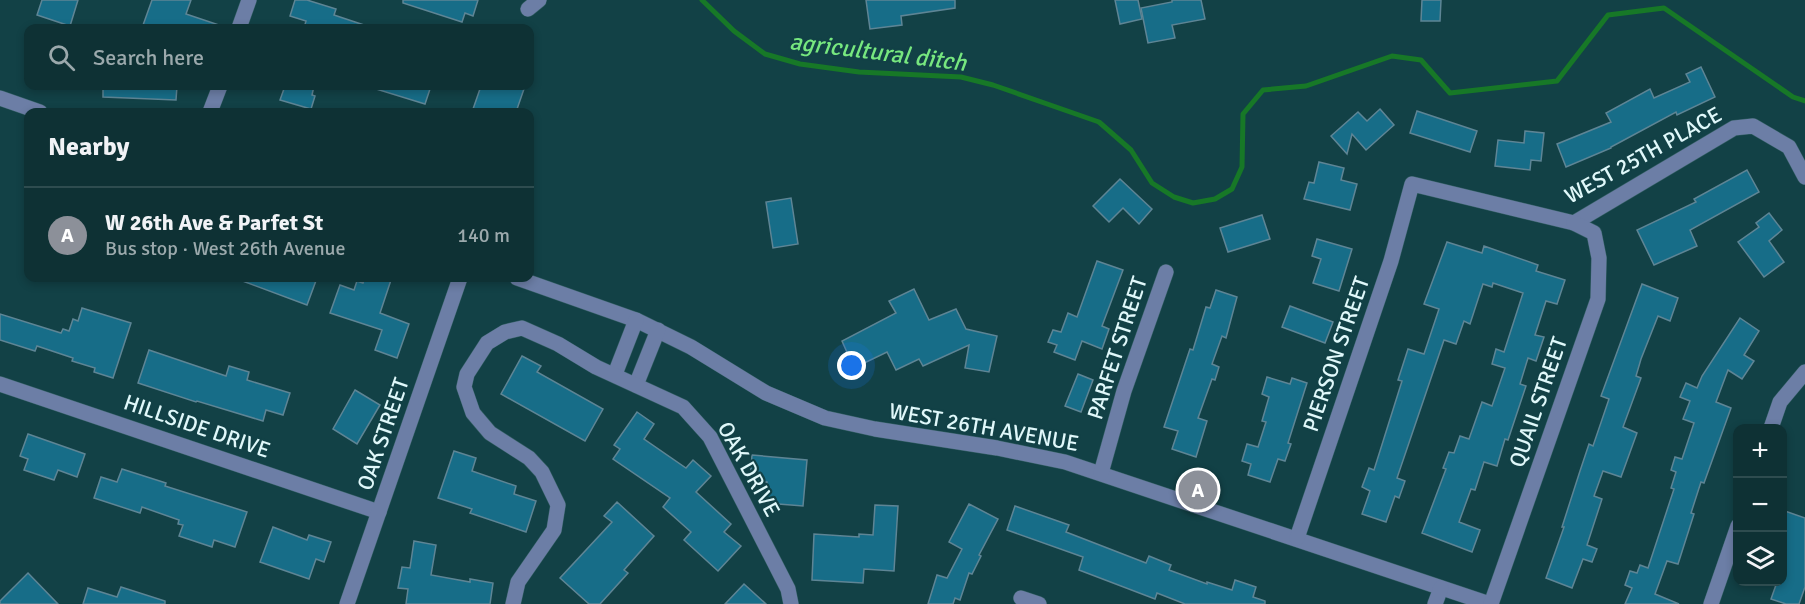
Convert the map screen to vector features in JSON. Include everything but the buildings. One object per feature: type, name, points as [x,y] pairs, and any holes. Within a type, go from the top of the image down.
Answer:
[{"type":"street","points":[[240,24],[249,0]]},
{"type":"street","points":[[212,108],[218,90]]},
{"type":"street","points":[[0,98],[29,108]]},
{"type":"street","name":"WEST 25TH PLACE","points":[[1412,184],[1574,223],[1734,128],[1753,126],[1789,147],[1805,177]]},
{"type":"street","name":"PIERSON STREET","points":[[1297,538],[1391,261],[1412,184]]},
{"type":"street","name":"QUAIL STREET","points":[[1491,604],[1598,299],[1599,258],[1594,233],[1574,223]]},
{"type":"street","name":"PARFET STREET","points":[[1101,473],[1124,391],[1166,272]]},
{"type":"street","name":"OAK STREET","points":[[347,604],[459,282]]},
{"type":"street","name":"WEST 26TH AVENUE","points":[[528,282],[658,330],[691,347],[766,393],[825,418],[875,429],[1032,454],[1065,462],[1491,604]]},
{"type":"street","points":[[615,374],[636,320]]},
{"type":"street","name":"OAK DRIVE","points":[[513,604],[518,582],[554,530],[558,505],[542,472],[529,458],[490,433],[473,413],[464,387],[467,374],[487,343],[505,332],[522,328],[558,344],[596,367],[683,407],[710,437],[788,588],[791,604]]},
{"type":"street","points":[[636,385],[658,330]]},
{"type":"street","points":[[1773,424],[1780,402],[1805,372]]},
{"type":"street","name":"HILLSIDE DRIVE","points":[[0,384],[380,512]]},
{"type":"street","points":[[1711,604],[1735,532]]},
{"type":"street","points":[[1435,604],[1441,588]]},
{"type":"street","points":[[1022,598],[1039,604]]},
{"type":"waterway","name":"agricultural ditch","points":[[702,0],[734,31],[765,54],[800,64],[859,72],[961,77],[993,85],[1099,122],[1131,150],[1152,183],[1174,197],[1193,203],[1215,199],[1232,189],[1242,167],[1243,114],[1263,90],[1306,86],[1392,56],[1421,60],[1450,93],[1557,81],[1608,15],[1664,8],[1793,97],[1805,101]]},
{"type":"place","name":"W 26th Ave & Parfet St","points":[[1198,490]]}]
